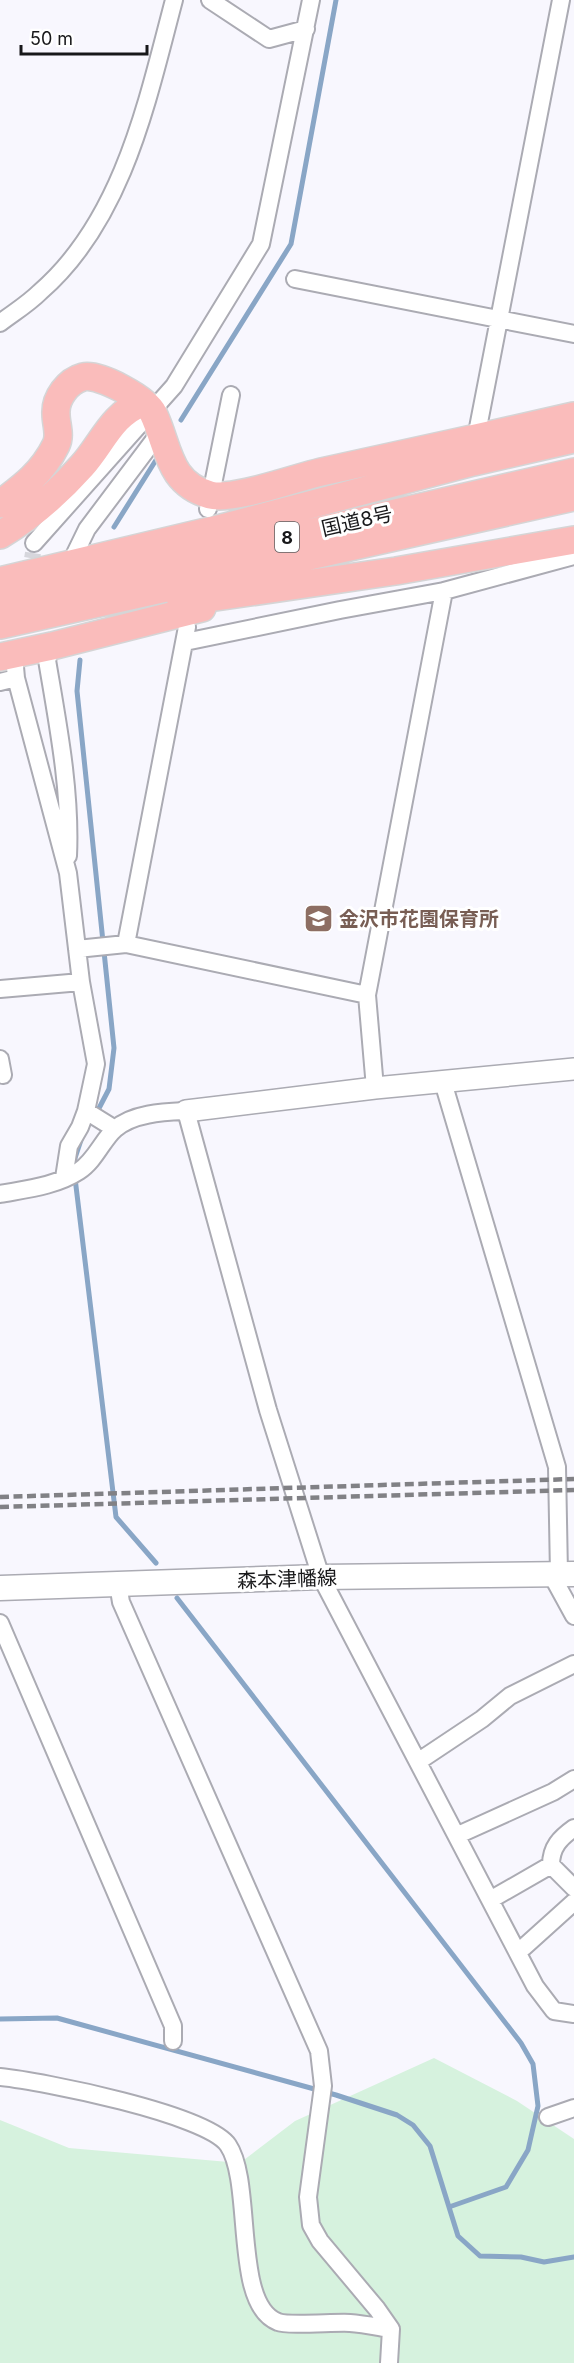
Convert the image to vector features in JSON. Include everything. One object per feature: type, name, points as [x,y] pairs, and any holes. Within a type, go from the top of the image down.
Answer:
[{"type":"highway","points":[[0,504],[30,481],[47,462],[57,442],[59,428],[56,413],[60,396],[72,382],[85,376],[105,379],[151,415],[173,469],[209,502],[228,495],[322,472],[574,416]]},
{"type":"highway","points":[[0,535],[52,500],[84,464],[119,415],[129,408],[151,415]]},
{"type":"highway","points":[[0,581],[346,497],[473,462],[574,439]]},
{"type":"highway","name":"国道8号","points":[[0,601],[574,472]]},
{"type":"highway","name":"国道8号","points":[[0,625],[574,497]]},
{"type":"highway","points":[[0,637],[171,604],[396,571],[574,540]]},
{"type":"highway","points":[[8,671],[52,646],[174,614],[249,599],[259,590]]},
{"type":"main road","name":"森本津幡線","points":[[0,1588],[321,1577],[561,1574]]},
{"type":"street","points":[[0,323],[41,292],[80,249],[102,213],[125,167],[145,110],[174,0]]},
{"type":"street","points":[[210,0],[269,39],[306,29]]},
{"type":"street","points":[[31,516],[34,548],[174,386],[261,244],[311,0]]},
{"type":"street","points":[[476,438],[561,0]]},
{"type":"street","points":[[295,279],[574,334]]},
{"type":"street","points":[[209,502],[231,395]]},
{"type":"street","points":[[70,564],[151,415]]},
{"type":"street","points":[[112,945],[186,634],[247,631],[340,610],[444,591],[574,556]]},
{"type":"street","points":[[375,1088],[367,995],[444,591]]},
{"type":"street","points":[[0,1194],[51,1184],[72,1174],[101,1149],[96,1064],[81,982],[68,873],[69,830],[62,754],[47,660],[52,646]]},
{"type":"street","points":[[8,671],[68,873]]},
{"type":"street","points":[[77,949],[112,945],[367,995]]},
{"type":"street","points":[[0,989],[81,982]]},
{"type":"street","points":[[72,1174],[69,1146],[80,1126],[98,1119],[186,1111],[375,1088],[574,1069]]},
{"type":"street","points":[[443,1082],[558,1467],[561,1574],[574,1616]]},
{"type":"street","points":[[186,1111],[268,1410],[321,1577],[535,1986],[554,2011],[574,2014]]},
{"type":"street","points":[[118,1584],[121,1602],[319,2051],[322,2091],[308,2197],[311,2225],[320,2241],[391,2329],[389,2363]]},
{"type":"street","points":[[0,1623],[173,2026],[173,2041]]},
{"type":"street","points":[[419,1761],[482,1719],[510,1696],[574,1664]]},
{"type":"street","points":[[458,1835],[553,1792],[574,1779]]},
{"type":"street","points":[[550,1865],[551,1852],[563,1836],[574,1828]]},
{"type":"street","points":[[490,1900],[550,1865]]},
{"type":"street","points":[[550,1865],[574,1888]]},
{"type":"street","points":[[517,1951],[574,1902]]},
{"type":"street","points":[[0,2077],[83,2091],[198,2125],[218,2137],[228,2144],[239,2169],[246,2259],[260,2309],[278,2323],[352,2323],[391,2329]]},
{"type":"street","points":[[548,2118],[574,2108]]},
{"type":"green space","points":[[434,2058],[517,2101],[574,2139],[574,2363],[0,2363],[0,2120],[69,2148],[240,2163],[295,2121]]},
{"type":"waterway","points":[[181,420],[291,244],[336,0]]},
{"type":"waterway","points":[[114,527],[156,460]]},
{"type":"waterway","points":[[80,660],[77,691],[114,1048],[109,1089],[96,1114]]},
{"type":"waterway","points":[[75,1169],[75,1158],[81,1140]]},
{"type":"waterway","points":[[75,1178],[116,1517],[156,1563]]},
{"type":"waterway","points":[[177,1598],[521,2043],[533,2064],[538,2106],[528,2150],[506,2187],[449,2207]]},
{"type":"waterway","points":[[0,2019],[57,2018],[336,2095],[397,2115],[413,2125],[430,2146],[458,2236],[480,2256],[521,2257],[544,2262],[574,2257]]},
{"type":"tunnel","points":[[28,582],[33,553]]},
{"type":"railway","points":[[0,1497],[574,1479]]},
{"type":"railway","points":[[0,1507],[574,1490]]},
{"type":"place","name":"金沢市花園保育所","points":[[318,919]]}]
